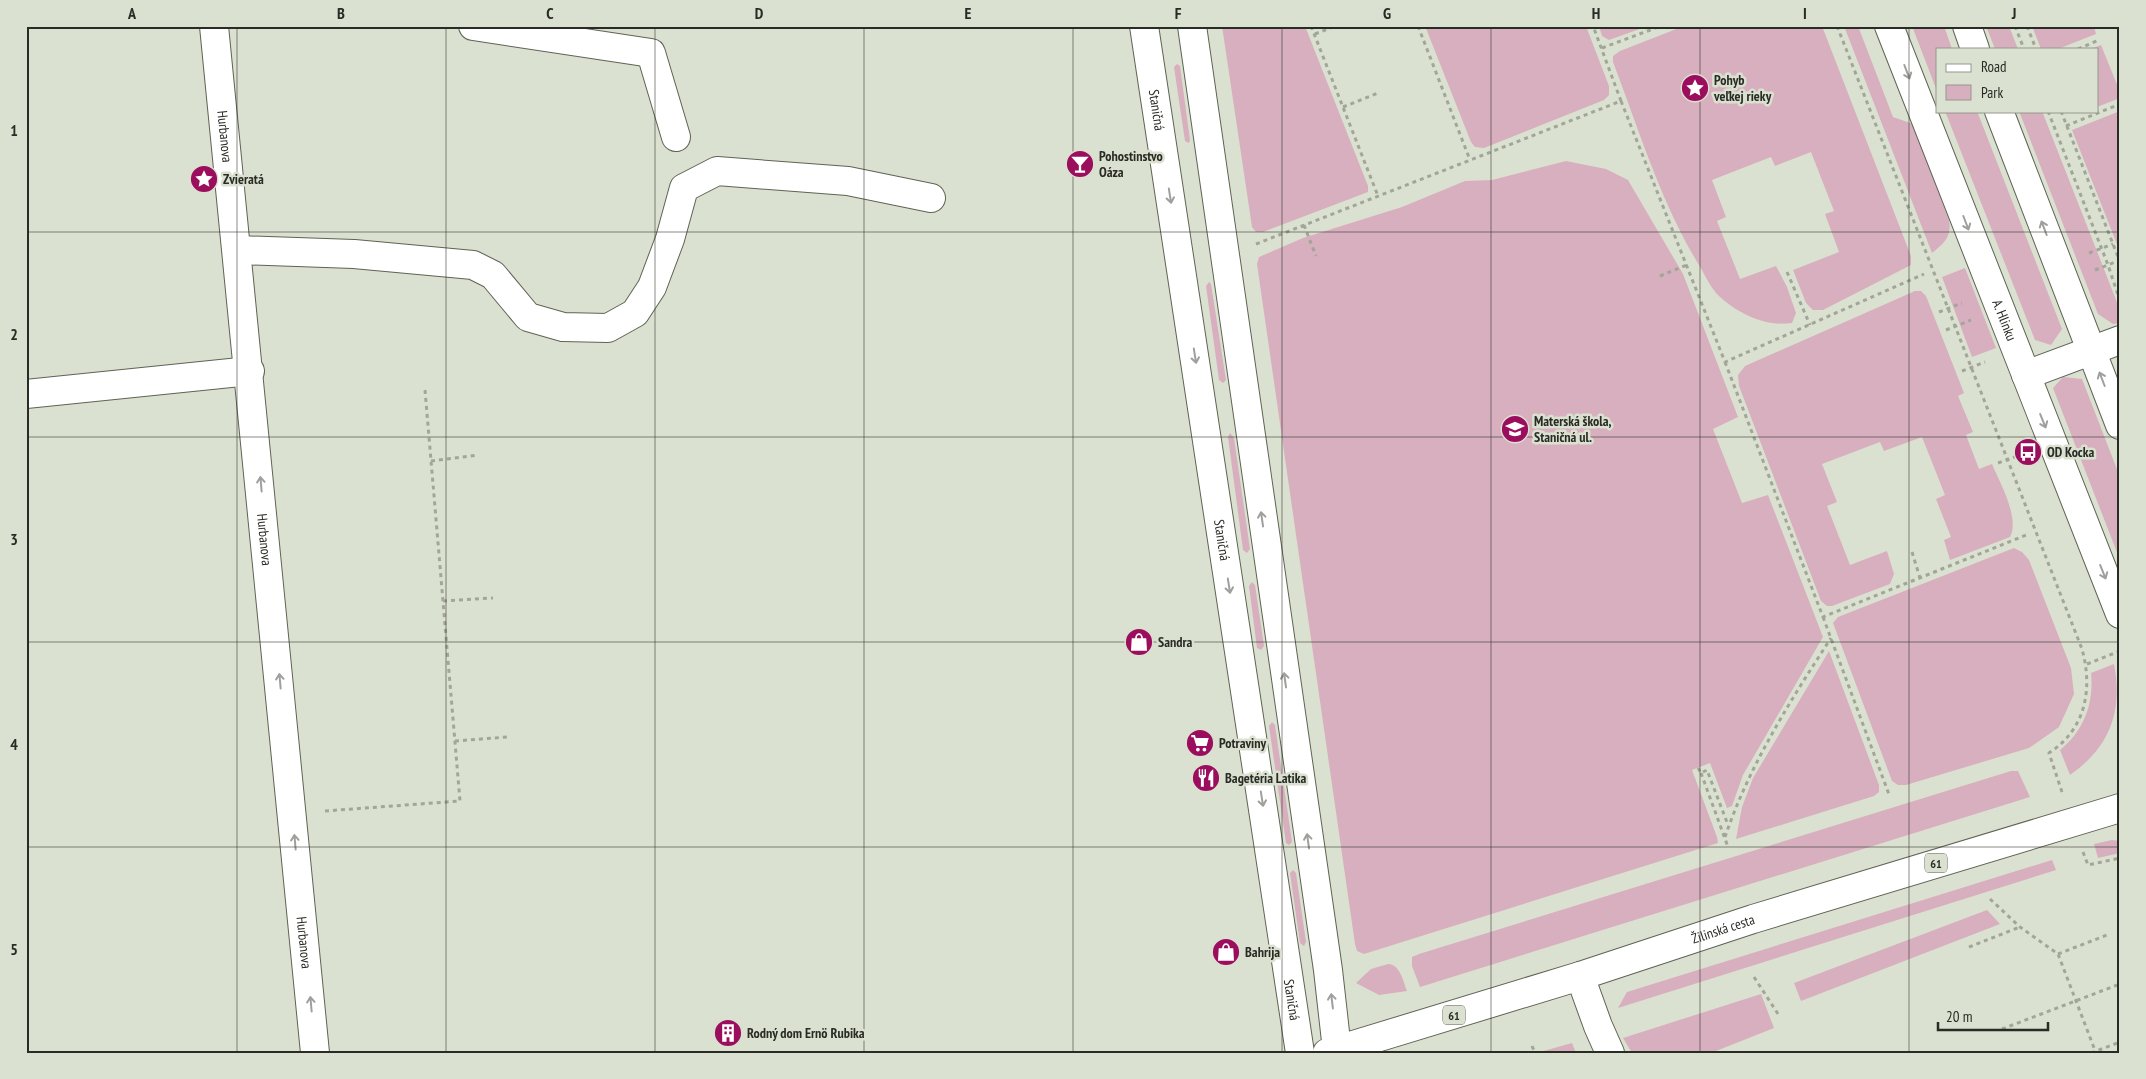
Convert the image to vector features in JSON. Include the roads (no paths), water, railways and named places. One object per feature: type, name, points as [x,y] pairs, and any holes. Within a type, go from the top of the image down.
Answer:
[{"type":"street","name":"Hurbanova","points":[[214,26],[250,371],[316,1053]]},
{"type":"street","points":[[473,26],[651,53],[676,137]]},
{"type":"street","name":"Staničná","points":[[1144,26],[1300,1053]]},
{"type":"street","points":[[1192,26],[1328,970],[1332,1051]]},
{"type":"street","name":"A. Hlinku","points":[[1889,26],[2120,614]]},
{"type":"street","points":[[1967,26],[1975,48]]},
{"type":"street","points":[[1999,112],[2120,425]]},
{"type":"street","points":[[237,250],[354,254],[473,265],[493,275],[528,318],[563,327],[608,328],[635,313],[652,287],[670,239],[684,188],[717,171],[848,180],[931,198]]},
{"type":"street","points":[[2026,375],[2120,340]]},
{"type":"street","points":[[26,394],[250,371]]},
{"type":"street","name":"Žilinská cesta","points":[[1332,1051],[1580,976],[1753,919],[2120,808]]},
{"type":"street","points":[[1580,976],[1610,1053]]},
{"type":"place","name":"Pohyb veľkej rieky","points":[[1695,88]]},
{"type":"place","name":"Pohostinstvo Oáza","points":[[1080,164]]},
{"type":"place","name":"Zvieratá","points":[[204,179]]},
{"type":"place","name":"Materská škola, Staničná ul.","points":[[1515,429]]},
{"type":"place","name":"OD Kocka","points":[[2028,452]]},
{"type":"place","name":"Sandra","points":[[1139,642]]},
{"type":"place","name":"Potraviny","points":[[1200,743]]},
{"type":"place","name":"Bagetéria Latika","points":[[1206,778]]},
{"type":"place","name":"Bahrija","points":[[1226,952]]},
{"type":"place","name":"Rodný dom Ernö Rubika","points":[[728,1033]]}]
